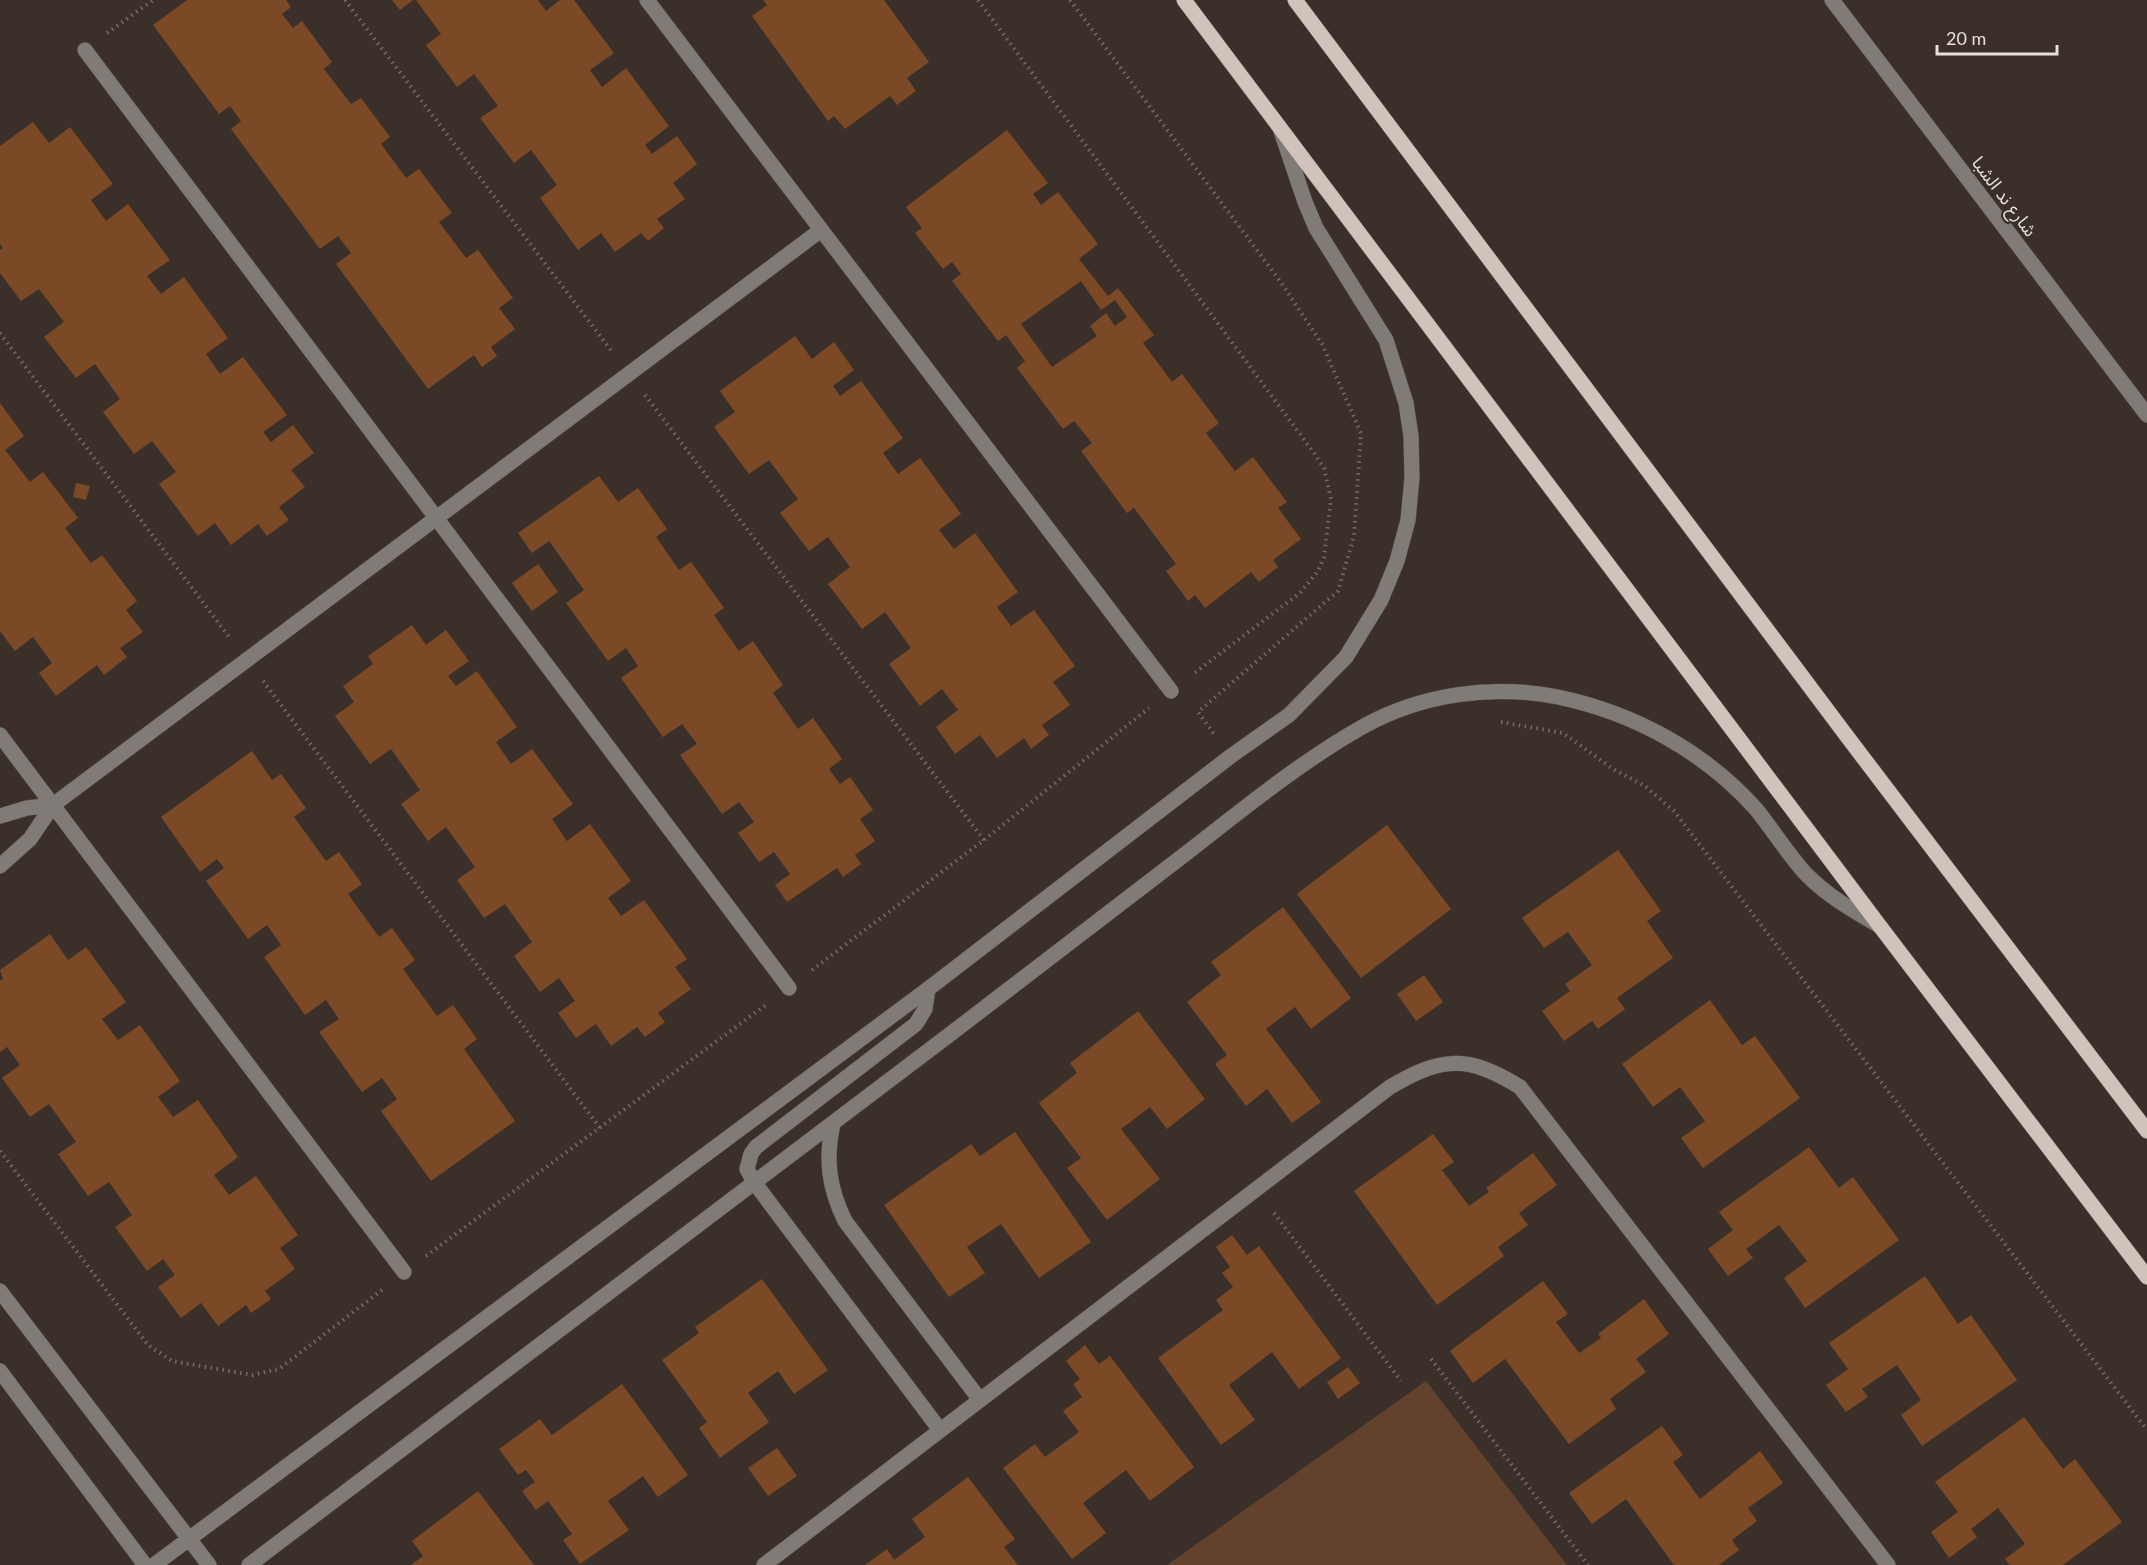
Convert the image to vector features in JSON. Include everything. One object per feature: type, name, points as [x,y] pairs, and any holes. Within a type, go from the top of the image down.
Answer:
[{"type":"main road","points":[[1184,0],[1879,925],[2147,1277]]},
{"type":"main road","points":[[1295,0],[1849,739],[2147,1131]]},
{"type":"street","points":[[647,0],[1170,691]]},
{"type":"street","name":"شارع ند الشبا","points":[[1832,0],[2147,415]]},
{"type":"street","points":[[85,50],[789,988]]},
{"type":"street","points":[[154,1565],[928,989],[1231,756],[1289,715],[1346,657],[1381,600],[1397,561],[1408,520],[1412,478],[1407,403],[1386,340],[1316,228],[1280,126]]},
{"type":"street","points":[[0,866],[30,839],[53,806],[821,230]]},
{"type":"street","points":[[249,1565],[833,1124],[1260,796],[1365,726],[1401,709],[1440,698],[1480,692],[1520,692],[1561,698],[1632,720],[1690,751],[1725,778],[1756,810],[1808,876],[1825,891],[1879,925]]},
{"type":"street","points":[[0,735],[404,1272]]},
{"type":"street","points":[[0,816],[27,808],[53,806]]},
{"type":"street","points":[[928,989],[925,1009],[915,1024],[751,1154],[747,1169],[754,1182],[940,1430]]},
{"type":"street","points":[[764,1565],[1390,1087],[1420,1069],[1455,1062],[1490,1068],[1520,1086],[1888,1565]]},
{"type":"street","points":[[833,1124],[828,1149],[828,1174],[834,1198],[845,1221],[980,1400]]},
{"type":"street","points":[[0,1291],[209,1565]]},
{"type":"street","points":[[0,1371],[145,1565]]},
{"type":"path","points":[[85,50],[153,0]]},
{"type":"path","points":[[345,0],[984,840]]},
{"type":"path","points":[[0,1150],[148,1345],[172,1361],[252,1375],[279,1369],[404,1272],[789,988],[984,840],[1170,691],[1310,583],[1324,557],[1332,513],[1330,485],[1314,453],[978,0]]},
{"type":"path","points":[[1070,0],[1280,281],[1322,344],[1361,433],[1354,536],[1338,591],[1198,712],[1231,756]]},
{"type":"path","points":[[0,333],[600,1128]]},
{"type":"path","points":[[1493,721],[1563,733],[1613,769],[1645,786],[1674,811],[2147,1430]]},
{"type":"path","points":[[1252,1194],[1270,1216],[1274,1213],[1401,1382]]},
{"type":"path","points":[[1431,1359],[1588,1565]]},
{"type":"shaded area","points":[[1426,1381],[1567,1565],[1167,1565]]},
{"type":"building","points":[[187,0],[286,0],[291,7],[282,14],[293,28],[302,21],[332,62],[324,69],[351,104],[361,98],[390,137],[381,144],[406,178],[419,169],[452,213],[439,222],[466,258],[478,250],[513,298],[499,308],[515,329],[491,347],[497,356],[482,367],[474,355],[428,389],[336,264],[351,253],[338,236],[320,249],[231,129],[241,121],[230,106],[219,114],[153,25]]},
{"type":"building","points":[[392,0],[413,0],[400,10]]},
{"type":"building","points":[[416,0],[538,0],[546,11],[560,0],[574,0],[614,53],[590,70],[602,87],[626,68],[669,126],[645,145],[652,154],[677,136],[697,164],[673,183],[685,199],[657,219],[664,228],[648,241],[641,233],[615,252],[601,233],[578,250],[540,198],[557,185],[531,150],[514,163],[480,118],[498,106],[474,74],[457,87],[426,45],[441,34]]},
{"type":"building","points":[[763,0],[884,0],[929,62],[907,78],[916,91],[897,105],[890,96],[845,129],[834,116],[828,121],[752,16],[767,5]]},
{"type":"building","points":[[33,122],[49,143],[70,127],[113,184],[91,200],[106,221],[128,204],[170,260],[147,276],[161,294],[184,277],[228,338],[206,354],[220,374],[243,357],[287,415],[263,432],[271,442],[293,425],[314,453],[291,470],[305,487],[279,507],[289,520],[267,536],[258,524],[231,545],[215,523],[198,536],[159,484],[176,472],[152,441],[134,454],[103,412],[120,399],[95,364],[76,378],[44,337],[64,322],[39,289],[21,301],[0,273],[0,250],[3,248],[0,244],[0,146]]},
{"type":"building","points":[[1007,130],[1048,183],[1033,194],[1041,205],[1058,192],[1098,244],[1079,259],[1108,296],[1118,288],[1154,335],[1143,343],[1172,382],[1182,374],[1219,423],[1206,433],[1235,471],[1253,457],[1287,502],[1278,508],[1301,539],[1273,560],[1278,567],[1259,582],[1251,572],[1205,608],[1195,595],[1188,601],[1166,571],[1176,564],[1134,508],[1127,513],[1081,451],[1092,443],[1074,421],[1063,429],[1017,368],[1025,361],[1006,335],[998,341],[952,281],[961,274],[952,262],[943,269],[915,233],[922,228],[906,207]],"holes":[[[1081,281],[1101,310],[1115,300],[1127,317],[1115,326],[1106,313],[1090,326],[1097,336],[1052,367],[1021,324]]]},
{"type":"building","points":[[795,336],[812,359],[834,342],[854,370],[833,386],[840,396],[861,381],[903,438],[883,453],[898,474],[920,458],[961,514],[939,530],[954,549],[975,533],[1018,592],[997,607],[1011,626],[1034,610],[1075,666],[1053,682],[1070,705],[1042,725],[1049,735],[1031,749],[1024,738],[997,758],[980,735],[955,754],[936,727],[958,710],[942,689],[920,706],[889,664],[911,648],[885,612],[862,629],[828,584],[850,567],[828,537],[809,551],[780,513],[798,499],[769,460],[749,474],[714,427],[735,412],[720,391]]},
{"type":"building","points":[[0,403],[24,436],[5,450],[30,482],[43,472],[78,518],[65,528],[91,563],[102,555],[137,601],[126,610],[143,632],[120,648],[127,657],[104,675],[97,665],[56,696],[39,673],[52,663],[33,637],[15,651],[0,631]]},
{"type":"building","points":[[599,476],[618,502],[638,488],[667,529],[656,537],[679,570],[691,562],[724,608],[714,615],[739,651],[753,641],[783,685],[773,693],[798,729],[813,718],[842,759],[829,769],[840,784],[850,777],[873,810],[860,819],[875,841],[855,855],[861,864],[843,877],[837,868],[787,902],[775,885],[790,874],[774,852],[759,862],[738,833],[754,822],[739,802],[722,814],[680,755],[697,744],[682,724],[663,737],[621,678],[638,666],[626,648],[608,661],[566,603],[584,590],[549,541],[532,553],[518,533]]},
{"type":"building","points":[[76,483],[90,486],[86,500],[73,497]]},
{"type":"building","points":[[538,564],[558,592],[532,611],[512,583]]},
{"type":"building","points":[[412,625],[426,645],[446,630],[469,661],[448,676],[456,686],[477,671],[517,727],[496,742],[511,764],[532,749],[573,804],[552,819],[567,841],[590,824],[631,881],[608,898],[621,916],[644,900],[687,959],[675,967],[691,989],[658,1013],[665,1022],[645,1037],[637,1027],[611,1046],[596,1024],[576,1038],[558,1013],[575,1001],[559,978],[540,992],[514,956],[532,942],[505,904],[484,918],[457,880],[475,867],[446,827],[428,841],[401,804],[420,790],[391,749],[370,764],[335,716],[354,702],[343,686],[373,664],[368,656]]},
{"type":"building","points":[[252,751],[272,780],[281,774],[306,808],[294,817],[326,861],[339,852],[362,884],[348,894],[379,937],[392,928],[415,960],[403,969],[437,1016],[453,1005],[477,1039],[464,1049],[515,1121],[431,1181],[381,1111],[397,1099],[382,1078],[362,1092],[319,1032],[339,1019],[326,1000],[305,1015],[264,957],[281,945],[267,925],[248,939],[206,881],[224,868],[217,859],[200,872],[161,817]]},
{"type":"building","points":[[1387,825],[1451,909],[1361,978],[1297,894]]},
{"type":"building","points":[[1618,850],[1661,911],[1647,921],[1673,958],[1617,998],[1625,1009],[1598,1029],[1592,1021],[1564,1041],[1542,1011],[1570,991],[1565,984],[1592,965],[1568,932],[1544,948],[1522,918]]},
{"type":"building","points":[[1283,907],[1351,998],[1311,1029],[1295,1007],[1266,1029],[1321,1102],[1292,1123],[1267,1089],[1246,1106],[1215,1064],[1227,1055],[1187,1002],[1221,975],[1211,962]]},
{"type":"building","points":[[50,934],[68,960],[86,947],[126,1002],[102,1019],[118,1040],[140,1025],[180,1081],[158,1097],[173,1117],[198,1100],[238,1157],[214,1175],[229,1195],[256,1176],[298,1235],[280,1248],[295,1269],[265,1291],[271,1299],[251,1313],[246,1305],[218,1326],[201,1303],[181,1318],[158,1287],[175,1275],[163,1259],[147,1271],[115,1227],[132,1215],[109,1182],[88,1196],[58,1154],[76,1142],[49,1104],[30,1117],[2,1078],[20,1065],[7,1047],[0,1052],[0,981],[3,979],[0,970]]},
{"type":"building","points":[[1424,975],[1443,1002],[1416,1021],[1397,994]]},
{"type":"building","points":[[1710,1000],[1742,1045],[1755,1036],[1800,1098],[1703,1168],[1681,1138],[1705,1121],[1680,1087],[1653,1107],[1622,1064]]},
{"type":"building","points":[[1138,1011],[1205,1099],[1167,1129],[1150,1107],[1121,1129],[1160,1179],[1107,1220],[1067,1168],[1081,1158],[1039,1103],[1077,1073],[1070,1063]]},
{"type":"building","points":[[1015,1132],[1091,1242],[1039,1278],[1001,1224],[967,1247],[985,1273],[949,1297],[884,1205],[971,1144],[980,1156]]},
{"type":"building","points":[[1433,1134],[1454,1162],[1442,1170],[1469,1206],[1489,1192],[1486,1188],[1533,1153],[1557,1185],[1519,1213],[1528,1225],[1498,1247],[1504,1256],[1437,1305],[1354,1191]]},
{"type":"building","points":[[1809,1147],[1839,1188],[1853,1177],[1899,1240],[1805,1308],[1784,1278],[1807,1261],[1779,1225],[1746,1249],[1753,1258],[1728,1276],[1708,1249],[1733,1230],[1719,1212]]},
{"type":"building","points":[[1232,1235],[1247,1255],[1259,1246],[1341,1358],[1299,1389],[1272,1352],[1229,1385],[1255,1420],[1221,1445],[1158,1358],[1223,1310],[1216,1300],[1233,1287],[1222,1273],[1230,1267],[1216,1247]]},
{"type":"building","points":[[1925,1276],[1958,1324],[1971,1315],[2017,1380],[1922,1446],[1901,1415],[1921,1400],[1897,1365],[1862,1389],[1868,1397],[1846,1412],[1826,1385],[1848,1369],[1829,1343]]},
{"type":"building","points":[[762,1279],[828,1370],[794,1394],[778,1371],[748,1393],[769,1422],[720,1458],[699,1428],[707,1422],[662,1360],[699,1333],[695,1327]]},
{"type":"building","points":[[1543,1281],[1568,1314],[1556,1322],[1579,1353],[1601,1338],[1598,1334],[1644,1299],[1669,1334],[1636,1359],[1646,1372],[1610,1399],[1616,1409],[1569,1444],[1505,1359],[1473,1383],[1450,1351]]},
{"type":"building","points":[[1085,1345],[1099,1364],[1110,1356],[1194,1467],[1150,1501],[1126,1470],[1083,1503],[1106,1533],[1072,1559],[1003,1468],[1035,1444],[1045,1457],[1079,1432],[1063,1411],[1082,1397],[1073,1384],[1080,1379],[1066,1361]]},
{"type":"building","points":[[1348,1367],[1360,1383],[1338,1399],[1327,1382]]},
{"type":"building","points":[[622,1384],[688,1475],[658,1497],[643,1476],[608,1501],[629,1530],[580,1564],[563,1540],[572,1534],[548,1501],[536,1510],[522,1491],[535,1482],[526,1470],[518,1475],[499,1449],[540,1419],[552,1435]]},
{"type":"building","points":[[2024,1417],[2063,1469],[2075,1459],[2122,1522],[2063,1565],[2010,1565],[2005,1559],[2025,1544],[1998,1508],[1971,1529],[1977,1537],[1949,1558],[1931,1532],[1958,1512],[1935,1482]]},
{"type":"building","points":[[1662,1426],[1683,1455],[1673,1462],[1700,1499],[1760,1451],[1783,1483],[1748,1508],[1757,1521],[1732,1540],[1739,1550],[1719,1565],[1674,1565],[1626,1499],[1592,1524],[1569,1493]]},
{"type":"building","points":[[777,1448],[797,1476],[768,1496],[748,1468]]},
{"type":"building","points":[[968,1477],[1015,1539],[1004,1547],[1018,1565],[865,1565],[887,1549],[894,1560],[925,1537],[912,1519]]},
{"type":"building","points":[[478,1491],[534,1565],[411,1565],[423,1556],[412,1541]]}]
